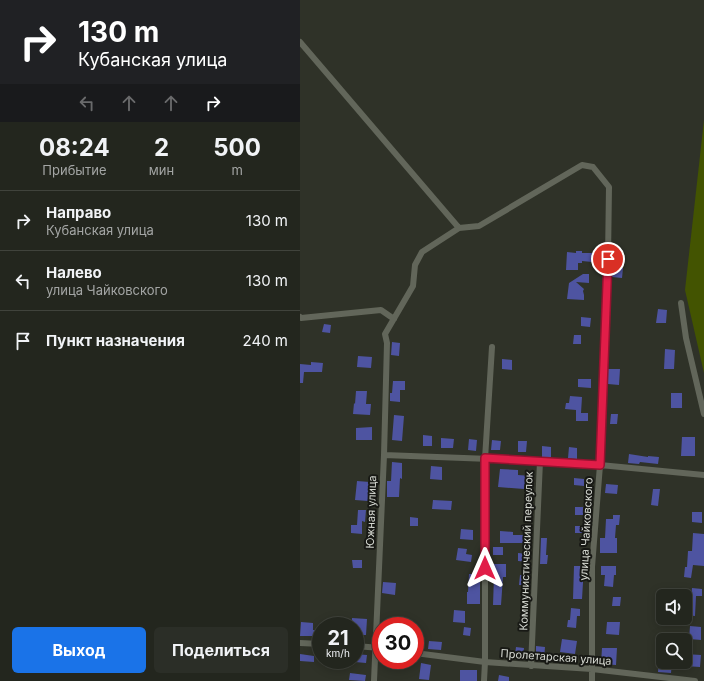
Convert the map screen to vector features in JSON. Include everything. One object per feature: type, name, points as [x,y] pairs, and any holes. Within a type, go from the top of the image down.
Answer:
[{"type":"street","points":[[300,42],[459,228]]},
{"type":"street","name":"улица Чайковского","points":[[459,228],[479,226],[582,165],[593,167],[609,187],[608,259],[600,465],[592,567],[592,681]]},
{"type":"street","name":"Южная улица","points":[[379,617],[387,343],[385,334],[413,286],[415,265],[422,252],[459,228]]},
{"type":"street","points":[[681,304],[686,338],[704,414]]},
{"type":"street","points":[[300,317],[381,310],[394,319]]},
{"type":"street","points":[[484,681],[485,458],[492,347]]},
{"type":"street","points":[[384,455],[540,461],[704,475]]},
{"type":"street","name":"Коммунистический переулок","points":[[531,666],[540,461]]},
{"type":"street","points":[[300,643],[312,644]]},
{"type":"street","name":"Пролетарская улица","points":[[424,654],[485,662],[592,669],[695,681]]},
{"type":"street","name":"Южная улица","points":[[374,681],[375,669]]},
{"type":"green space","points":[[704,120],[704,373],[685,290]]},
{"type":"building","points":[[576,251],[582,251],[582,253],[592,253],[592,262],[582,261],[582,263],[578,263],[578,270],[566,270],[567,252],[576,253]]},
{"type":"building","points":[[616,259],[621,259],[621,268],[623,268],[622,278],[612,277],[613,267],[616,268]]},
{"type":"building","points":[[583,274],[589,274],[589,283],[576,282],[584,289],[584,300],[567,299],[569,283]]},
{"type":"building","points":[[658,309],[667,310],[666,323],[656,323]]},
{"type":"building","points":[[581,317],[591,318],[590,327],[581,326]]},
{"type":"building","points":[[324,324],[331,325],[330,333],[322,332]]},
{"type":"building","points":[[574,335],[581,335],[581,344],[573,344]]},
{"type":"building","points":[[392,342],[400,343],[399,356],[391,355]]},
{"type":"building","points":[[665,349],[675,350],[674,369],[664,369]]},
{"type":"building","points":[[358,356],[372,357],[371,368],[357,367]]},
{"type":"building","points":[[502,359],[512,360],[512,370],[502,369]]},
{"type":"building","points":[[311,362],[323,363],[322,372],[304,372],[303,383],[300,383],[300,364],[311,365]]},
{"type":"building","points":[[608,369],[620,369],[619,385],[608,384]]},
{"type":"building","points":[[578,379],[591,379],[591,388],[578,387]]},
{"type":"building","points":[[393,381],[405,381],[405,390],[400,390],[400,402],[390,401]]},
{"type":"building","points":[[356,391],[367,391],[366,404],[371,404],[370,415],[353,414]]},
{"type":"building","points":[[671,393],[682,393],[682,408],[671,408]]},
{"type":"building","points":[[570,396],[582,397],[581,413],[588,413],[588,421],[576,421],[576,410],[565,409],[566,403],[569,403]]},
{"type":"building","points":[[611,414],[618,414],[617,424],[610,424]]},
{"type":"building","points":[[394,415],[404,416],[402,441],[392,440]]},
{"type":"building","points":[[372,427],[372,440],[356,440],[356,428]]},
{"type":"building","points":[[423,435],[432,436],[432,446],[423,446]]},
{"type":"building","points":[[682,437],[695,437],[695,456],[681,456]]},
{"type":"building","points":[[441,438],[454,439],[453,448],[441,448]]},
{"type":"building","points":[[469,439],[477,440],[476,451],[468,450]]},
{"type":"building","points":[[492,440],[501,441],[500,450],[491,450]]},
{"type":"building","points":[[518,441],[527,441],[526,452],[518,452]]},
{"type":"building","points":[[542,446],[551,447],[551,457],[542,457]]},
{"type":"building","points":[[569,447],[577,448],[577,459],[568,458]]},
{"type":"building","points":[[629,454],[659,457],[658,464],[640,462],[639,464],[628,463]]},
{"type":"building","points":[[392,462],[402,463],[402,479],[400,478],[399,497],[387,497],[387,481],[391,481]]},
{"type":"building","points":[[431,466],[442,467],[442,480],[430,479]]},
{"type":"building","points":[[500,469],[518,470],[518,475],[531,476],[531,484],[525,484],[524,489],[498,487]]},
{"type":"building","points":[[574,478],[584,479],[584,486],[574,485]]},
{"type":"building","points":[[357,481],[370,482],[368,501],[355,500]]},
{"type":"building","points":[[606,484],[618,485],[617,494],[605,493]]},
{"type":"building","points":[[653,489],[660,489],[658,506],[651,505]]},
{"type":"building","points":[[433,500],[452,501],[451,510],[432,509]]},
{"type":"building","points":[[575,507],[583,507],[583,515],[575,515]]},
{"type":"building","points":[[358,510],[366,510],[365,522],[362,521],[362,534],[351,533],[351,525],[357,525]]},
{"type":"building","points":[[692,512],[702,512],[702,523],[692,522]]},
{"type":"building","points":[[613,515],[620,515],[619,525],[616,525],[615,538],[617,538],[617,553],[600,553],[600,538],[605,538],[606,519],[613,519]]},
{"type":"building","points":[[410,517],[418,518],[418,526],[410,526]]},
{"type":"building","points":[[575,526],[584,526],[584,533],[575,533]]},
{"type":"building","points":[[461,529],[473,530],[473,540],[460,539]]},
{"type":"building","points":[[500,531],[513,532],[513,535],[529,535],[529,543],[500,543]]},
{"type":"building","points":[[693,533],[704,534],[704,566],[693,565],[691,578],[684,577],[685,567],[687,567],[688,551],[692,551]]},
{"type":"building","points":[[541,538],[547,538],[547,564],[540,564]]},
{"type":"building","points":[[493,547],[503,547],[503,555],[493,555]]},
{"type":"building","points":[[458,548],[467,549],[466,554],[472,555],[471,562],[456,560]]},
{"type":"building","points":[[518,553],[530,554],[529,562],[518,561]]},
{"type":"building","points":[[352,560],[362,560],[362,568],[353,568]]},
{"type":"building","points":[[493,564],[506,564],[506,577],[503,577],[501,605],[493,605]]},
{"type":"building","points":[[574,566],[584,566],[582,599],[573,599]]},
{"type":"building","points":[[601,566],[616,566],[616,575],[614,575],[613,587],[604,586],[605,575],[601,575]]},
{"type":"building","points":[[469,574],[480,574],[480,604],[467,604]]},
{"type":"building","points":[[520,575],[529,576],[529,585],[519,585]]},
{"type":"building","points":[[383,582],[396,583],[395,595],[382,593]]},
{"type":"building","points":[[692,589],[702,589],[702,596],[696,596],[695,616],[692,616]]},
{"type":"building","points":[[613,597],[621,597],[620,606],[612,606]]},
{"type":"building","points":[[571,608],[580,609],[580,616],[577,616],[576,628],[567,627],[568,620],[570,620]]},
{"type":"building","points":[[454,610],[465,611],[465,623],[453,622]]},
{"type":"building","points":[[364,619],[367,619],[366,635],[364,635]]},
{"type":"building","points":[[301,622],[312,623],[312,636],[300,636]]},
{"type":"building","points":[[607,622],[620,622],[619,635],[606,634]]},
{"type":"building","points":[[690,626],[701,627],[701,640],[692,639],[692,633],[689,633]]},
{"type":"building","points":[[464,627],[471,628],[470,636],[463,635]]},
{"type":"building","points":[[562,639],[577,641],[575,654],[560,652]]},
{"type":"building","points":[[429,641],[442,642],[441,650],[428,649]]},
{"type":"building","points":[[536,646],[545,647],[544,660],[536,659]]},
{"type":"building","points":[[516,647],[524,648],[523,656],[515,655]]},
{"type":"building","points":[[602,648],[617,648],[616,665],[601,664]]},
{"type":"building","points":[[300,654],[312,656],[312,662],[300,661]]},
{"type":"building","points":[[692,654],[701,655],[700,667],[692,666]]},
{"type":"building","points":[[364,655],[367,655],[366,663],[364,663]]},
{"type":"building","points":[[424,664],[431,665],[429,680],[419,679],[420,669],[424,669]]},
{"type":"building","points":[[658,669],[671,669],[671,673],[658,672]]},
{"type":"building","points":[[460,670],[477,670],[477,681],[460,681]]},
{"type":"building","points":[[350,673],[366,675],[365,681],[349,680]]},
{"type":"building","points":[[499,675],[509,677],[509,681],[498,681]]},
{"type":"route","points":[[485,568],[485,458],[600,465],[608,259]]}]
